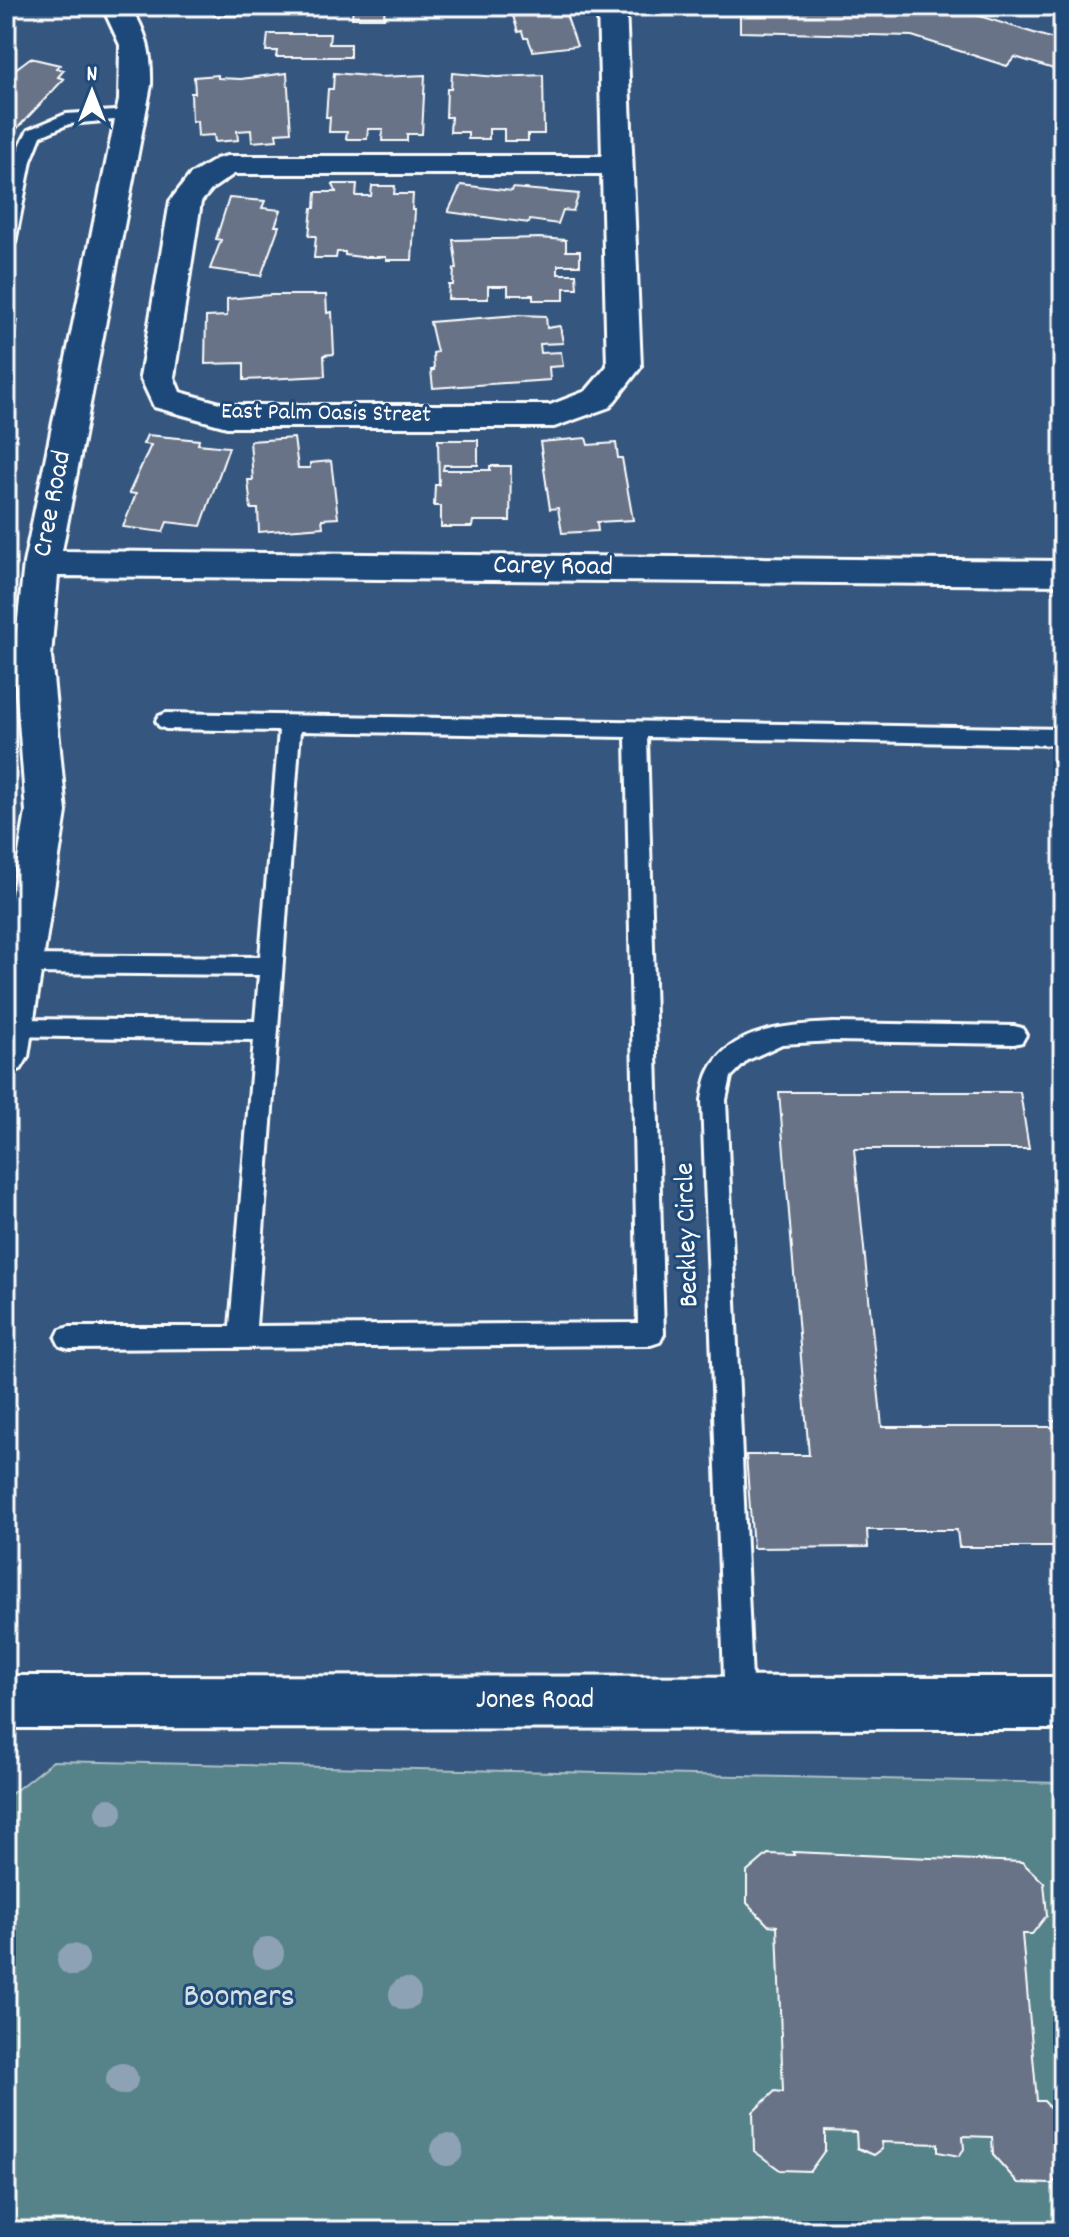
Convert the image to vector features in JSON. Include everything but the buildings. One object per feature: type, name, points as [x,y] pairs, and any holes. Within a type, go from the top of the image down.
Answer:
[{"type":"street","name":"Cree Road","points":[[9,1043],[46,812],[47,778],[33,671],[32,632],[42,563],[132,115],[139,66],[128,22],[116,6]]},
{"type":"street","name":"East Palm Oasis Street","points":[[612,6],[624,367],[598,399],[554,416],[227,416],[166,399],[157,377],[186,201],[201,182],[227,165],[616,165]]},
{"type":"street","name":"Carey Road","points":[[42,563],[1063,573]]},
{"type":"street","name":"Jones Road","points":[[6,1702],[1063,1703]]},
{"type":"lane","points":[[6,243],[23,161],[34,133],[66,119],[132,115]]},
{"type":"lane","points":[[166,721],[1063,737]]},
{"type":"lane","points":[[242,1338],[290,723]]},
{"type":"lane","points":[[69,1338],[651,1334],[636,729]]},
{"type":"lane","points":[[20,964],[271,966]]},
{"type":"lane","points":[[9,1043],[266,1031]]},
{"type":"lane","name":"Beckley Circle","points":[[739,1703],[714,1100],[720,1073],[740,1053],[779,1035],[833,1032],[1014,1035]]},
{"type":"green space","name":"Boomers","points":[[53,1761],[1063,1783],[1063,2231],[6,2231],[6,1798]]}]
